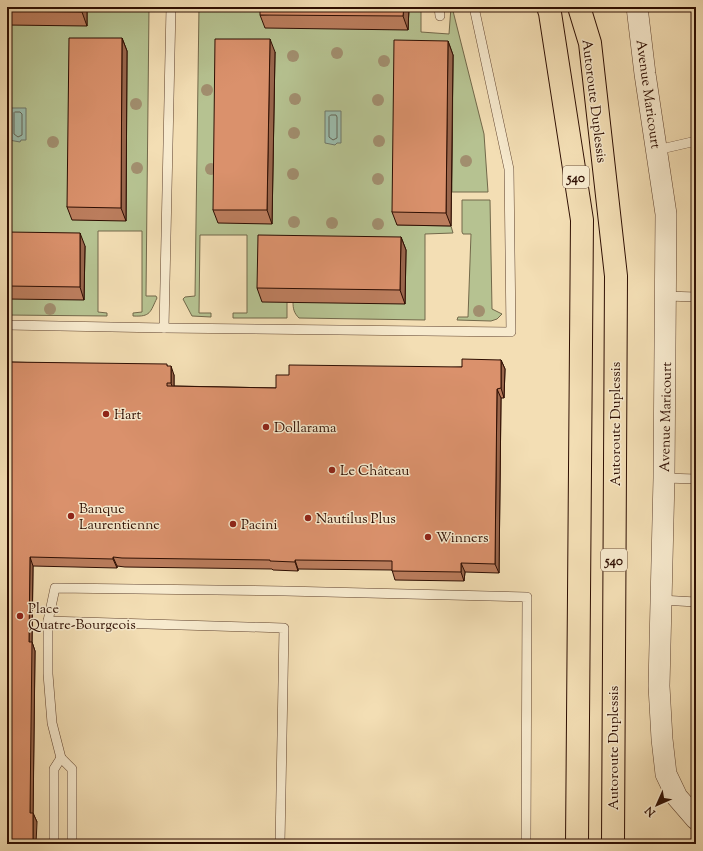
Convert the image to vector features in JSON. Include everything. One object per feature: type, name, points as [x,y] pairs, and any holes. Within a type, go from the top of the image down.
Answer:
[{"type":"highway","name":"Autoroute Duplessis","points":[[548,7],[582,220],[576,844]]},
{"type":"highway","name":"Autoroute Duplessis","points":[[579,7],[590,43],[616,276],[612,844]]},
{"type":"highway","points":[[594,7],[605,55],[621,234],[616,276]]},
{"type":"street","name":"Avenue Maricourt","points":[[637,7],[645,74],[666,214],[664,478],[659,686],[662,739],[666,774],[677,797],[696,819]]},
{"type":"lane","points":[[164,328],[171,7]]},
{"type":"lane","points":[[7,325],[510,332],[509,169],[474,7]]},
{"type":"lane","points":[[657,150],[696,141]]},
{"type":"lane","points":[[666,296],[696,297]]},
{"type":"lane","points":[[664,478],[696,479]]},
{"type":"lane","points":[[72,844],[72,769],[62,758],[52,724],[48,674],[48,621],[55,588],[285,591],[527,597],[526,844]]},
{"type":"lane","points":[[661,600],[696,602]]},
{"type":"lane","points":[[48,621],[284,628],[280,844]]},
{"type":"lane","points":[[54,844],[54,769],[62,758]]},
{"type":"green space","points":[[7,7],[149,7],[146,296],[156,296],[157,298],[149,313],[143,316],[133,316],[133,313],[142,312],[142,231],[98,231],[98,312],[107,313],[107,316],[7,315]]},
{"type":"green space","points":[[199,7],[265,7],[408,29],[409,7],[421,7],[421,32],[449,34],[452,7],[484,134],[488,192],[452,192],[453,55],[397,225],[451,226],[453,233],[425,234],[425,320],[299,318],[294,311],[293,302],[287,302],[287,318],[233,318],[233,313],[247,313],[247,235],[200,235],[199,313],[211,313],[211,317],[192,316],[183,299],[185,297],[195,296]]},
{"type":"green space","points":[[462,200],[490,200],[492,309],[502,314],[497,319],[491,321],[457,320],[458,317],[468,317],[471,234],[463,234],[462,232]]},
{"type":"water","points":[[10,108],[26,108],[26,140],[21,140],[20,142],[9,140]]},
{"type":"water","points":[[325,111],[341,111],[341,143],[337,143],[335,145],[325,143]]},
{"type":"building","points":[[7,7],[82,7],[82,12],[7,11]]},
{"type":"building","points":[[260,7],[404,7],[403,16],[260,15]]},
{"type":"building","points":[[69,38],[122,38],[121,208],[67,207]]},
{"type":"building","points":[[215,39],[270,39],[267,210],[213,210]]},
{"type":"building","points":[[394,40],[448,41],[446,213],[392,212]]},
{"type":"building","points":[[7,232],[80,233],[80,287],[7,286]]},
{"type":"building","points":[[258,235],[401,237],[400,290],[257,288]]},
{"type":"building","name":"Place Quatre-Bourgeois","points":[[462,359],[501,360],[501,388],[497,389],[495,564],[461,563],[461,572],[392,571],[392,561],[295,560],[295,562],[270,560],[113,557],[113,559],[30,557],[29,642],[32,642],[30,813],[33,813],[33,844],[7,844],[7,362],[167,364],[167,366],[171,366],[171,383],[167,383],[167,386],[276,388],[276,375],[289,375],[289,365],[462,367]]},
{"type":"place","name":"Hart","points":[[106,414]]},
{"type":"place","name":"Dollarama","points":[[266,427]]},
{"type":"place","name":"Le Château","points":[[332,470]]},
{"type":"place","name":"Banque Laurentienne","points":[[71,516]]},
{"type":"place","name":"Nautilus Plus","points":[[308,518]]},
{"type":"place","name":"Pacini","points":[[233,524]]},
{"type":"place","name":"Winners","points":[[428,537]]},
{"type":"place","name":"Place Quatre-Bourgeois","points":[[20,616]]}]
